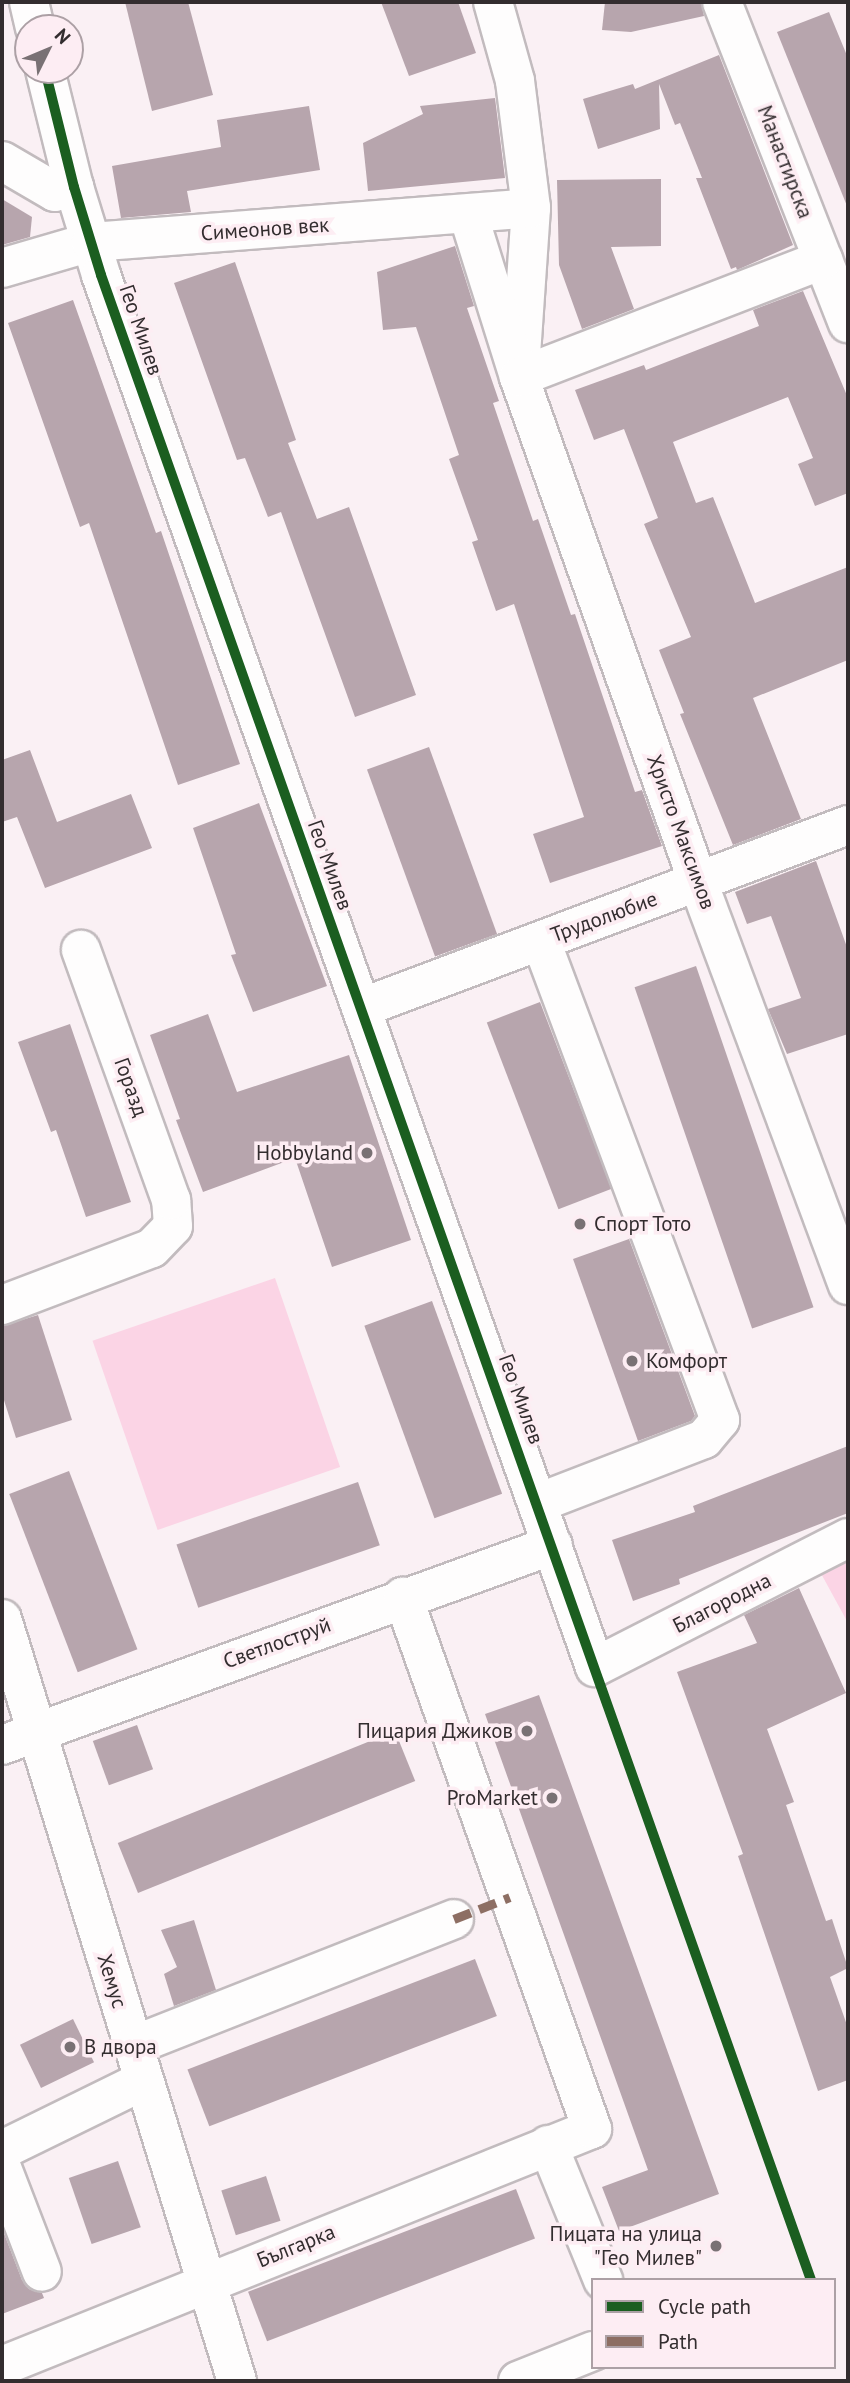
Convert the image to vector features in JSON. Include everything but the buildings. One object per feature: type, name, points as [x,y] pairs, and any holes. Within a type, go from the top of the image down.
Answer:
[{"type":"street","name":"Христо Максимов","points":[[493,2],[515,81],[531,208],[519,377]]},
{"type":"street","name":"Манастирска","points":[[722,2],[848,323]]},
{"type":"street","name":"Гео Милев","points":[[48,84],[74,187],[91,242],[595,1667]]},
{"type":"street","points":[[2,161],[55,192],[74,187]]},
{"type":"street","name":"Симеонов век","points":[[2,268],[91,242],[531,208]]},
{"type":"street","name":"Христо Максимов","points":[[468,214],[519,377],[698,882],[848,1285]]},
{"type":"street","points":[[519,377],[823,260]]},
{"type":"street","name":"Трудолюбие","points":[[361,1008],[848,825]]},
{"type":"street","points":[[538,1503],[704,1439],[720,1420],[541,941]]},
{"type":"street","name":"Горазд","points":[[2,1305],[152,1248],[173,1226],[171,1200],[81,950]]},
{"type":"street","name":"Благородна","points":[[595,1667],[848,1538]]},
{"type":"street","name":"Светлоструй","points":[[19,1738],[553,1545]]},
{"type":"street","name":"Българка","points":[[2,2366],[592,2129],[403,1597]]},
{"type":"street","name":"Хемус","points":[[2,1619],[19,1738],[137,2064],[237,2381]]},
{"type":"street","points":[[2,2150],[137,2064],[454,1919]]},
{"type":"street","points":[[548,2146],[602,2278]]},
{"type":"street","points":[[2,2168],[42,2272]]},
{"type":"street","points":[[518,2381],[591,2352]]},
{"type":"shaded area","points":[[275,1278],[340,1467],[158,1530],[93,1341]]},
{"type":"shaded area","points":[[848,1538],[848,1623],[812,1557]]},
{"type":"marked path","points":[[454,1919],[510,1897]]},
{"type":"cycle path","points":[[48,84],[74,187],[101,275],[810,2278]]},
{"type":"place","name":"Hobbyland","points":[[367,1153]]},
{"type":"place","name":"Спорт Тото","points":[[580,1224]]},
{"type":"place","name":"Комфорт","points":[[632,1361]]},
{"type":"place","name":"Пицария Джиков","points":[[527,1731]]},
{"type":"place","name":"ProMarket","points":[[552,1798]]},
{"type":"place","name":"В двора","points":[[70,2047]]},
{"type":"place","name":"Пицата на улица \"Гео Милев\"","points":[[716,2246]]}]
